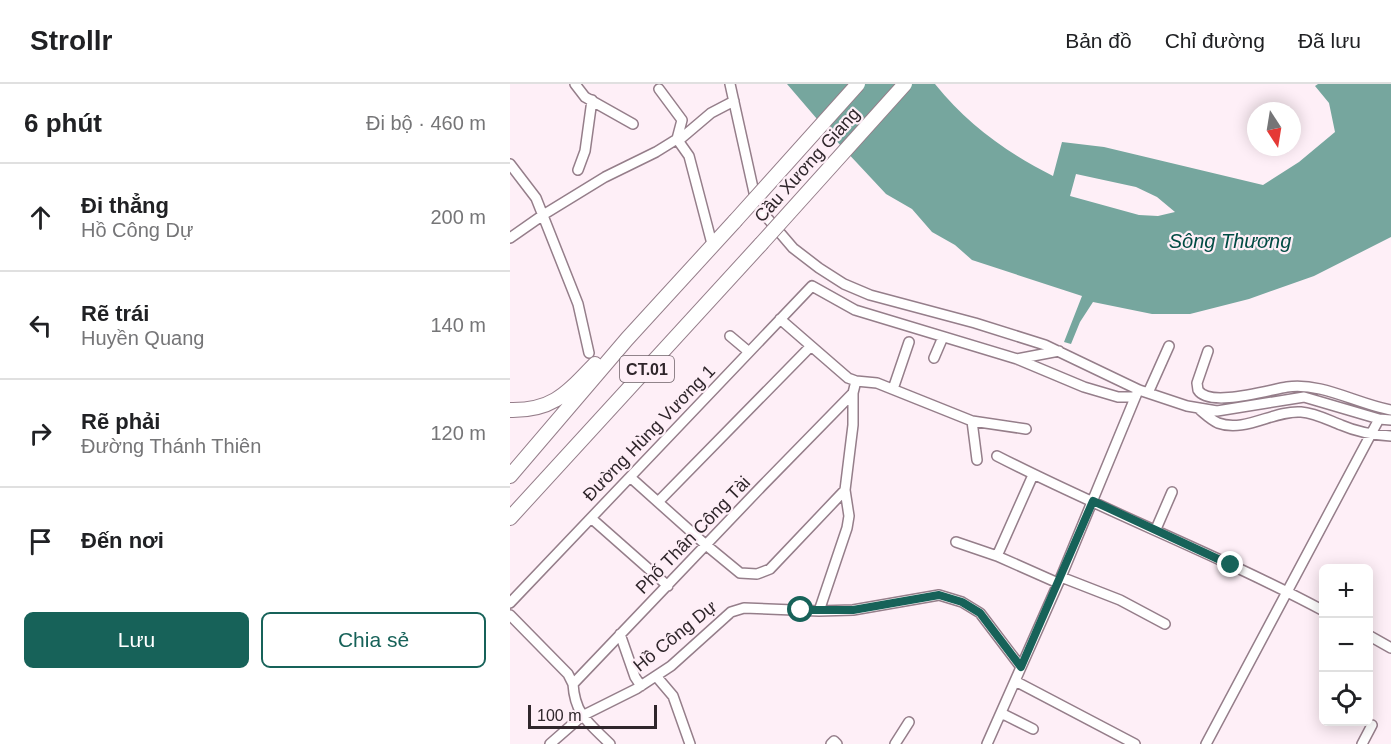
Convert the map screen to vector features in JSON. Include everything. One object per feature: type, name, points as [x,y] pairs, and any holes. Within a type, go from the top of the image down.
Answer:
[{"type":"highway","name":"Cầu Xương Giang","points":[[627,339],[858,84]]},
{"type":"highway","name":"Cầu Xương Giang","points":[[534,493],[905,84]]},
{"type":"highway","points":[[510,410],[531,410],[552,402],[572,388],[596,362],[627,339]]},
{"type":"highway","name":"CT.01","points":[[510,477],[627,339]]},
{"type":"highway","points":[[510,529],[534,493]]},
{"type":"highway","name":"CT.01","points":[[510,518],[534,493]]},
{"type":"street","points":[[575,84],[580,92],[633,124]]},
{"type":"street","points":[[730,84],[757,206],[793,248],[844,285],[870,295],[999,330],[1059,351],[1141,393],[1199,409],[1217,411],[1304,397],[1391,420]]},
{"type":"street","points":[[659,89],[682,120],[677,140]]},
{"type":"street","points":[[578,170],[586,146],[592,100]]},
{"type":"street","points":[[510,238],[605,177],[677,140],[711,113],[734,101]]},
{"type":"street","points":[[677,140],[689,156],[711,240]]},
{"type":"street","points":[[510,164],[536,198],[578,304],[589,353]]},
{"type":"street","name":"Đường Hùng Vương 1","points":[[510,603],[812,286],[855,310],[943,336]]},
{"type":"street","points":[[780,320],[848,378],[856,381],[877,382],[972,421],[1026,429]]},
{"type":"street","points":[[730,336],[749,352]]},
{"type":"street","points":[[934,358],[943,336],[1017,359],[1084,387],[1118,397],[1141,393]]},
{"type":"street","points":[[893,389],[909,342]]},
{"type":"street","points":[[658,502],[811,346]]},
{"type":"street","points":[[987,744],[1141,393],[1169,346]]},
{"type":"street","points":[[1017,359],[1059,351]]},
{"type":"street","points":[[1208,351],[1197,383],[1198,390],[1204,396],[1226,398],[1286,387],[1307,386],[1391,410]]},
{"type":"street","points":[[819,611],[849,516],[845,490],[856,381]]},
{"type":"street","name":"Phố Thân Công Tài","points":[[573,684],[853,393]]},
{"type":"street","points":[[1199,409],[1216,422],[1232,425],[1286,413],[1302,412],[1328,418],[1370,434],[1391,436]]},
{"type":"street","points":[[1206,744],[1379,418]]},
{"type":"street","points":[[972,421],[977,460]]},
{"type":"street","points":[[997,456],[1156,529],[1319,609]]},
{"type":"street","points":[[997,556],[1033,474]]},
{"type":"street","points":[[630,477],[740,573],[748,574],[764,573],[770,569],[845,490]]},
{"type":"street","points":[[1156,529],[1172,492]]},
{"type":"street","points":[[591,518],[668,586]]},
{"type":"street","points":[[956,542],[1120,600],[1165,624]]},
{"type":"street","name":"Hồ Công Dự","points":[[550,744],[582,716],[656,676],[731,612],[744,608],[819,611],[873,607],[939,595],[962,602],[980,613],[1021,667]]},
{"type":"street","points":[[510,615],[568,674],[573,684],[575,705],[582,716],[610,744]]},
{"type":"street","points":[[620,634],[635,677],[641,686]]},
{"type":"street","points":[[1373,638],[1391,648]]},
{"type":"street","points":[[656,676],[673,696],[690,744]]},
{"type":"street","points":[[1015,681],[1135,744]]},
{"type":"street","points":[[1001,713],[1033,729]]},
{"type":"street","points":[[895,744],[909,722]]},
{"type":"street","points":[[1362,744],[1371,726]]},
{"type":"street","points":[[831,744],[834,741],[837,744]]},
{"type":"water","name":"Sông Thương","points":[[787,84],[935,84],[974,125],[1020,158],[1053,176],[1062,142],[1104,147],[1263,185],[1299,162],[1335,132],[1329,103],[1315,86],[1318,84],[1391,84],[1391,237],[1314,276],[1249,299],[1190,314],[1152,314],[1093,302],[1080,322],[1071,344],[1064,342],[1082,296],[972,260],[955,245],[932,232],[912,209],[886,194]],"holes":[[[1076,174],[1136,187],[1157,197],[1175,212],[1158,216],[1139,215],[1070,196]]]},
{"type":"route","points":[[801,610],[853,610],[939,595],[962,602],[980,613],[1021,667],[1093,501],[1231,565]]}]
